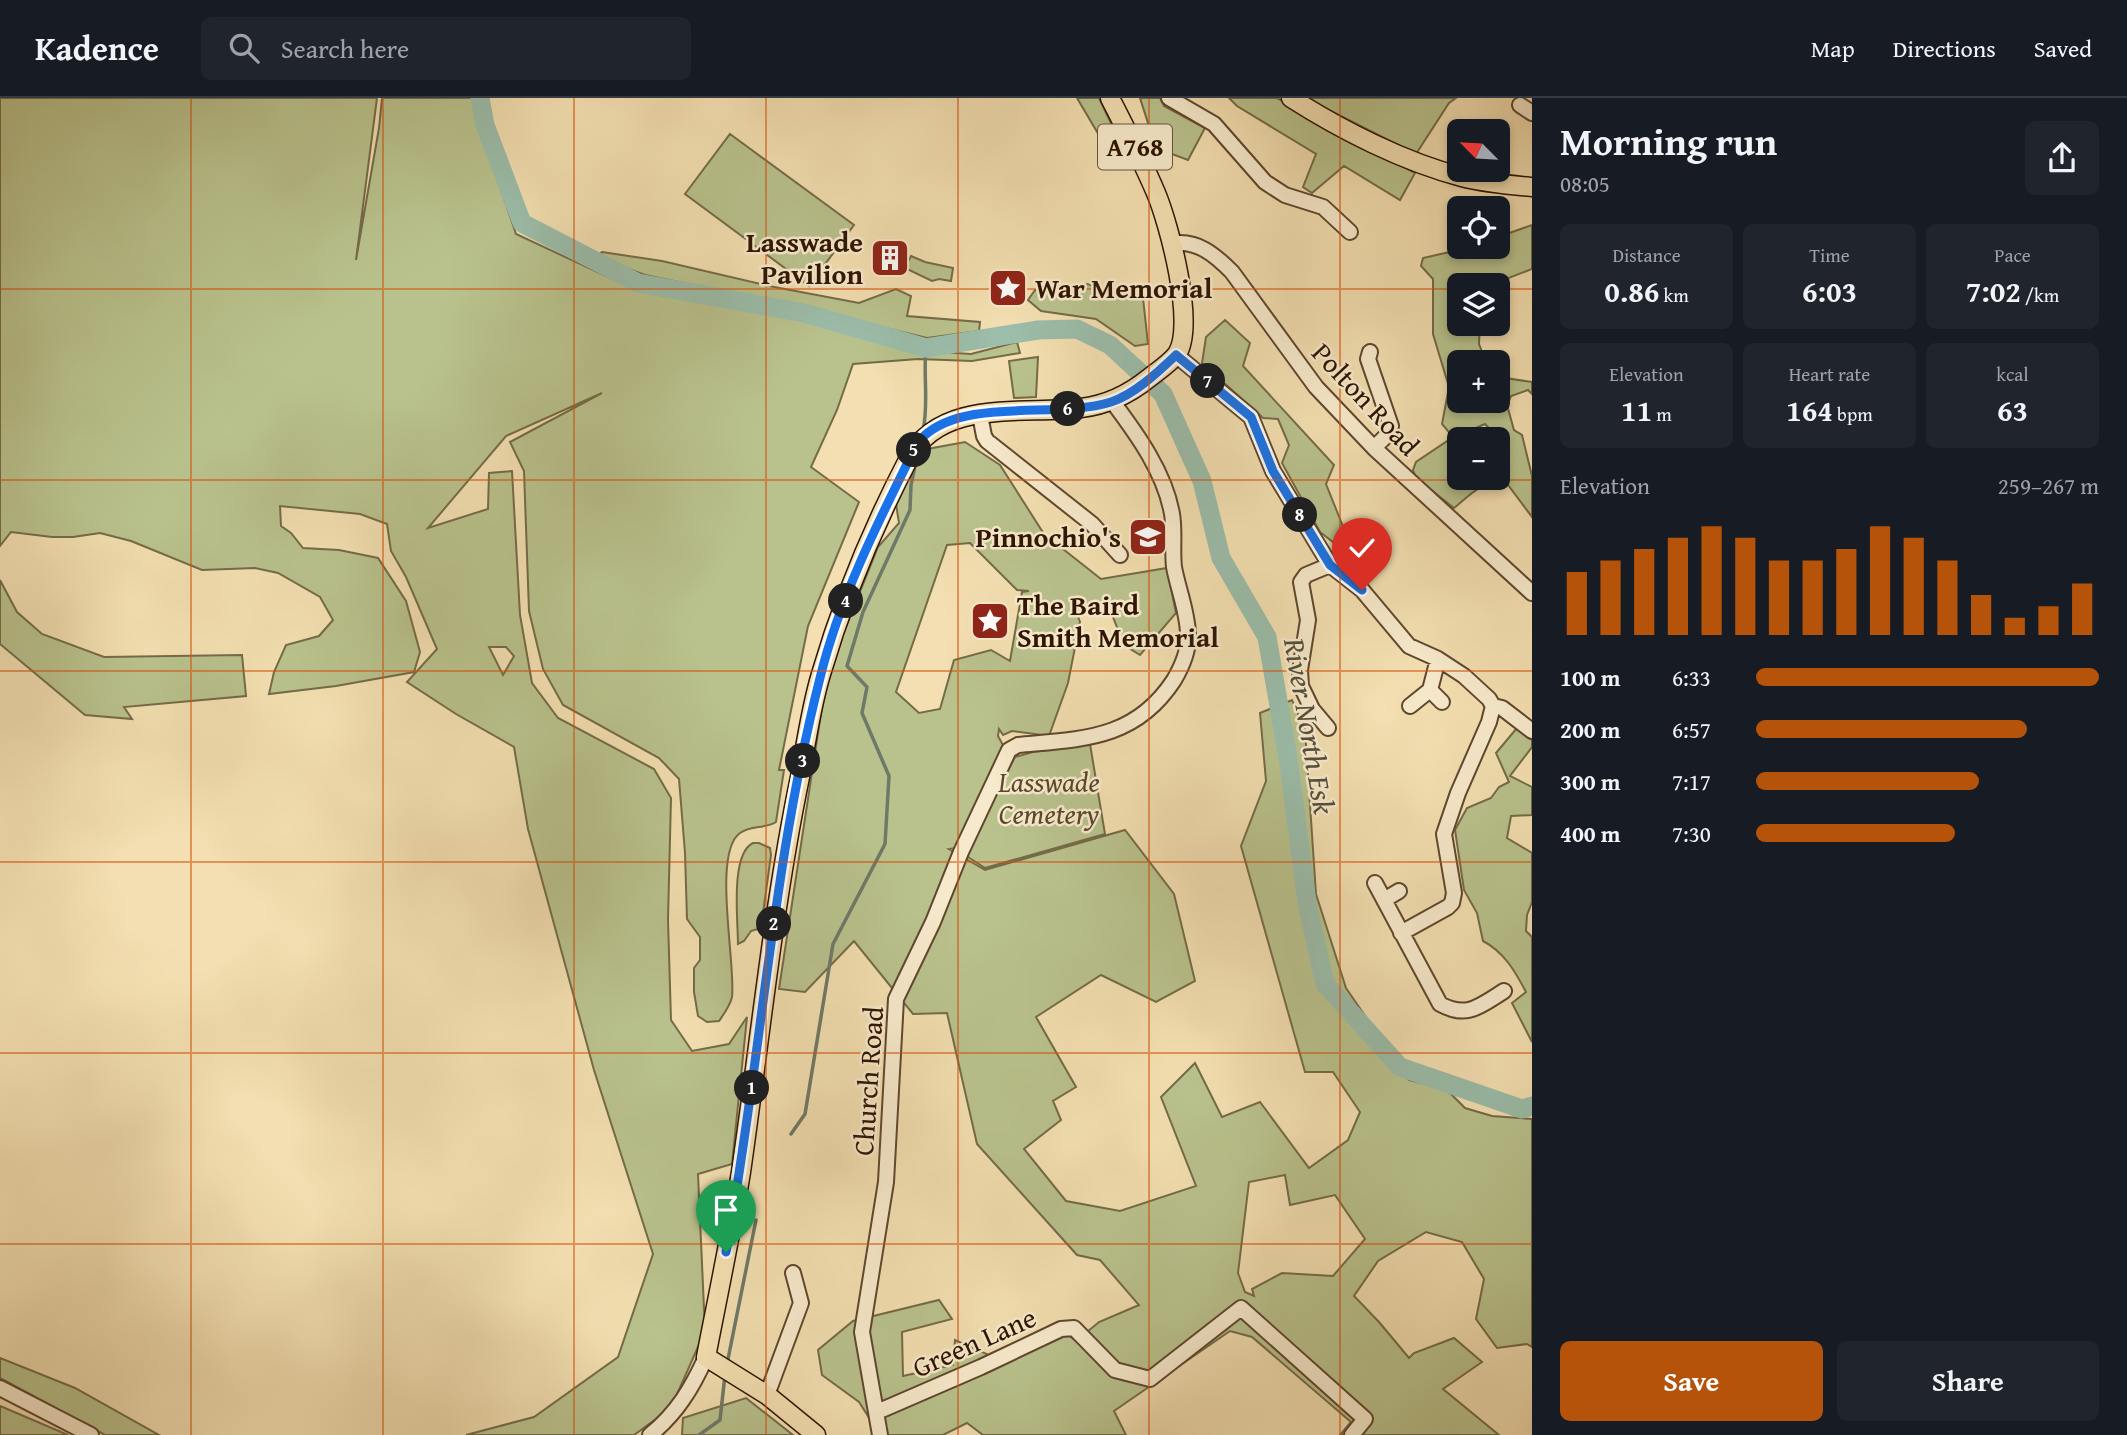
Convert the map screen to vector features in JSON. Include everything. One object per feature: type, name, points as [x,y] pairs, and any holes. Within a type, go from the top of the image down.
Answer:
[{"type":"main road","name":"A768","points":[[1110,98],[1158,197],[1171,244],[1185,316],[1181,344],[1170,361]]},
{"type":"main road","points":[[1291,98],[1357,134],[1424,165],[1466,178],[1532,187]]},
{"type":"main road","points":[[816,1435],[767,1395],[720,1365],[740,1175],[787,839],[820,677],[852,582],[879,520],[912,454],[925,436],[948,422],[1083,408],[1118,398],[1170,361]]},
{"type":"street","points":[[1169,98],[1214,124],[1265,182],[1285,195],[1323,207],[1336,225],[1350,232]]},
{"type":"street","name":"Polton Road","points":[[1171,244],[1183,241],[1219,258],[1315,387],[1374,448],[1532,593]]},
{"type":"street","points":[[1370,352],[1368,359],[1391,426],[1387,435],[1374,448]]},
{"type":"street","points":[[1170,361],[1251,417],[1273,471],[1330,565],[1362,590],[1409,646],[1438,659],[1464,676],[1493,706],[1444,834],[1454,893],[1452,902],[1448,907],[1401,933]]},
{"type":"street","name":"Church Road","points":[[880,1435],[862,1332],[886,1182],[896,999],[1009,750],[1018,745],[1092,738],[1136,720],[1156,704],[1179,671],[1189,635],[1174,565],[1168,494],[1118,398]]},
{"type":"street","points":[[981,420],[987,441],[1092,524],[1120,555]]},
{"type":"street","points":[[1328,728],[1312,709],[1301,686],[1300,670],[1308,620],[1301,582],[1306,575],[1330,565]]},
{"type":"street","points":[[1410,706],[1430,690],[1438,659]]},
{"type":"street","points":[[1430,690],[1442,702]]},
{"type":"street","points":[[1493,706],[1502,708],[1532,732]]},
{"type":"street","points":[[1375,883],[1440,1004],[1450,1010],[1462,1012],[1499,1000]]},
{"type":"street","points":[[1384,900],[1399,891]]},
{"type":"street","points":[[767,1395],[801,1303],[793,1273]]},
{"type":"street","name":"Green Lane","points":[[877,1412],[1062,1329],[1074,1328],[1115,1370],[1150,1379],[1241,1308],[1365,1419],[1352,1435]]},
{"type":"street","points":[[650,1435],[668,1420],[690,1391],[720,1365]]},
{"type":"street","points":[[0,1388],[91,1435]]},
{"type":"green space","points":[[0,98],[377,98],[356,260],[382,98],[474,98],[480,127],[516,234],[636,290],[795,318],[909,350],[971,354],[1017,342],[1020,353],[972,361],[918,359],[853,364],[837,410],[811,467],[859,502],[808,626],[779,770],[784,770],[776,822],[740,833],[732,844],[726,885],[732,997],[719,1021],[707,1022],[698,1016],[694,992],[694,968],[700,960],[700,937],[687,919],[679,779],[659,758],[563,705],[543,669],[529,611],[524,471],[510,442],[602,393],[506,436],[428,528],[488,509],[489,473],[512,471],[520,615],[532,683],[558,718],[654,769],[671,798],[668,920],[671,1020],[692,1051],[729,1044],[747,1017],[732,1164],[698,1174],[705,1331],[671,1408],[634,1435],[466,1435],[534,1417],[618,1357],[653,1254],[594,1070],[528,829],[514,747],[407,682],[437,649],[406,577],[391,551],[387,524],[360,514],[280,506],[281,526],[291,533],[303,548],[339,550],[378,558],[406,601],[420,652],[414,672],[336,686],[269,694],[274,672],[286,645],[319,636],[333,620],[320,597],[278,573],[255,568],[202,570],[131,541],[100,533],[52,537],[11,532],[0,546]],"holes":[[[489,647],[506,647],[514,656],[503,675]]]},
{"type":"green space","points":[[1077,98],[1099,98],[1118,138],[1106,147]]},
{"type":"green space","points":[[1140,98],[1160,98],[1164,106],[1205,128],[1188,160],[1169,153],[1148,123]]},
{"type":"green space","points":[[1229,98],[1277,98],[1415,173],[1400,200],[1344,166],[1312,193],[1303,187],[1316,154],[1237,106]]},
{"type":"green space","points":[[1305,98],[1456,98],[1449,103],[1416,154]]},
{"type":"green space","points":[[730,134],[854,225],[809,286],[685,194]]},
{"type":"green space","points":[[1532,225],[1532,269],[1510,277],[1510,273],[1447,273],[1447,336],[1479,336],[1481,350],[1447,350],[1447,380],[1433,334],[1433,279],[1421,266],[1423,258],[1447,253],[1447,259],[1510,259],[1510,233]]},
{"type":"green space","points":[[602,252],[662,261],[769,286],[859,303],[896,289],[911,296],[907,316],[980,322],[979,331],[927,338],[803,308],[645,275],[596,257]]},
{"type":"green space","points":[[911,256],[953,268],[951,281],[932,281],[905,268]]},
{"type":"green space","points":[[1087,284],[1143,298],[1148,344],[1135,346],[1096,319],[1041,311],[1028,300],[1035,290],[1071,294]]},
{"type":"green space","points":[[1225,320],[1250,343],[1243,366],[1334,465],[1326,484],[1350,544],[1342,549],[1320,532],[1282,463],[1289,445],[1278,419],[1263,418],[1202,363],[1206,337]]},
{"type":"green space","points":[[1038,357],[1036,397],[1014,398],[1009,361]]},
{"type":"green space","points":[[1510,379],[1532,382],[1532,394],[1528,390],[1510,398]]},
{"type":"green space","points":[[1447,398],[1447,413],[1509,413],[1514,430],[1522,435],[1532,476],[1532,517],[1510,488],[1510,427],[1488,427],[1485,424],[1478,427],[1447,427],[1447,430],[1442,424]]},
{"type":"green space","points":[[1447,441],[1447,490],[1477,490],[1454,508],[1416,478],[1413,470],[1416,462]]},
{"type":"green space","points":[[965,442],[1000,465],[1044,534],[1101,579],[1167,568],[1176,613],[1140,655],[1124,645],[1109,607],[1078,613],[1076,611],[1080,622],[1068,683],[1049,736],[1012,731],[1003,735],[999,729],[998,736],[1003,745],[956,848],[949,849],[985,870],[1125,830],[1174,894],[1195,981],[1156,1002],[1101,975],[1036,1017],[1076,1087],[1053,1101],[1061,1120],[1024,1149],[1066,1201],[1120,1211],[1196,1186],[1161,1097],[1195,1063],[1222,1117],[1260,1102],[1309,1168],[1348,1140],[1360,1112],[1333,1072],[1305,1072],[1241,846],[1266,781],[1260,713],[1292,700],[1305,730],[1316,894],[1346,988],[1409,1080],[1447,1090],[1465,1108],[1492,1116],[1532,1119],[1532,1347],[1527,1344],[1497,1348],[1476,1319],[1484,1279],[1462,1242],[1426,1232],[1378,1261],[1354,1296],[1409,1358],[1414,1353],[1454,1338],[1482,1362],[1443,1389],[1499,1435],[1340,1435],[1351,1422],[1252,1337],[1230,1331],[1114,1411],[1126,1435],[983,1435],[967,1423],[943,1435],[880,1435],[859,1402],[822,1375],[818,1350],[853,1321],[939,1300],[952,1319],[902,1332],[903,1376],[953,1365],[955,1340],[991,1356],[1059,1328],[1076,1341],[1099,1322],[1139,1305],[1100,1260],[1077,1255],[977,1144],[947,1013],[913,1014],[854,941],[805,992],[779,989],[827,674],[878,547],[899,523],[896,504],[922,450]],"holes":[[[970,543],[1017,590],[1029,591],[1022,592],[1010,661],[991,650],[954,660],[940,709],[919,713],[896,692],[947,545]],[[1285,1175],[1290,1205],[1335,1195],[1365,1239],[1333,1276],[1282,1273],[1252,1289],[1254,1296],[1245,1292],[1238,1273],[1249,1182]]]},
{"type":"green space","points":[[0,580],[17,612],[42,634],[104,657],[242,655],[246,696],[124,707],[132,719],[85,715],[0,644]]},
{"type":"green space","points":[[1517,728],[1532,740],[1532,747],[1510,776],[1532,787],[1532,815],[1511,816],[1507,838],[1532,853],[1532,902],[1527,915],[1526,931],[1532,937],[1532,1042],[1512,1003],[1526,992],[1503,956],[1483,941],[1477,913],[1464,890],[1455,830],[1467,808],[1491,798],[1499,787],[1509,782],[1496,753]]},
{"type":"green space","name":"Lasswade Cemetery","points":[[1090,744],[1105,834],[985,868],[965,855],[975,830],[1015,757]]},
{"type":"green space","points":[[753,843],[770,848],[771,855],[761,928],[751,931],[744,941],[738,944],[738,874],[741,860]]},
{"type":"green space","points":[[0,1358],[75,1388],[159,1435],[105,1435],[0,1378]]},
{"type":"green space","points":[[746,1398],[793,1435],[682,1435],[683,1418]]},
{"type":"green space","points":[[0,1406],[68,1435],[0,1435]]},
{"type":"waterway","name":"River North Esk","points":[[480,98],[485,125],[522,223],[638,283],[804,313],[926,348],[1038,330],[1077,329],[1110,345],[1163,394],[1202,481],[1221,558],[1267,637],[1289,764],[1307,903],[1325,984],[1400,1067],[1522,1109],[1532,1106]]},
{"type":"waterway","points":[[923,431],[926,410],[926,348]]},
{"type":"waterway","points":[[791,1134],[805,1114],[833,944],[885,844],[889,776],[862,713],[867,687],[847,666],[863,612],[910,510],[911,485],[916,462]]},
{"type":"waterway","points":[[727,1364],[756,1220]]},
{"type":"waterway","points":[[699,1435],[720,1420],[725,1375]]},
{"type":"place","name":"Lasswade Pavilion","points":[[890,258]]},
{"type":"place","name":"War Memorial","points":[[1008,288]]},
{"type":"place","name":"Pinnochio's","points":[[1148,537]]},
{"type":"place","name":"The Baird Smith Memorial","points":[[990,621]]},
{"type":"route","points":[[726,1252],[740,1175],[787,839],[820,677],[852,582],[879,520],[912,454],[925,436],[948,422],[969,416],[1083,408],[1112,401],[1144,382],[1176,355],[1251,417],[1273,471],[1330,565],[1362,590]]}]
